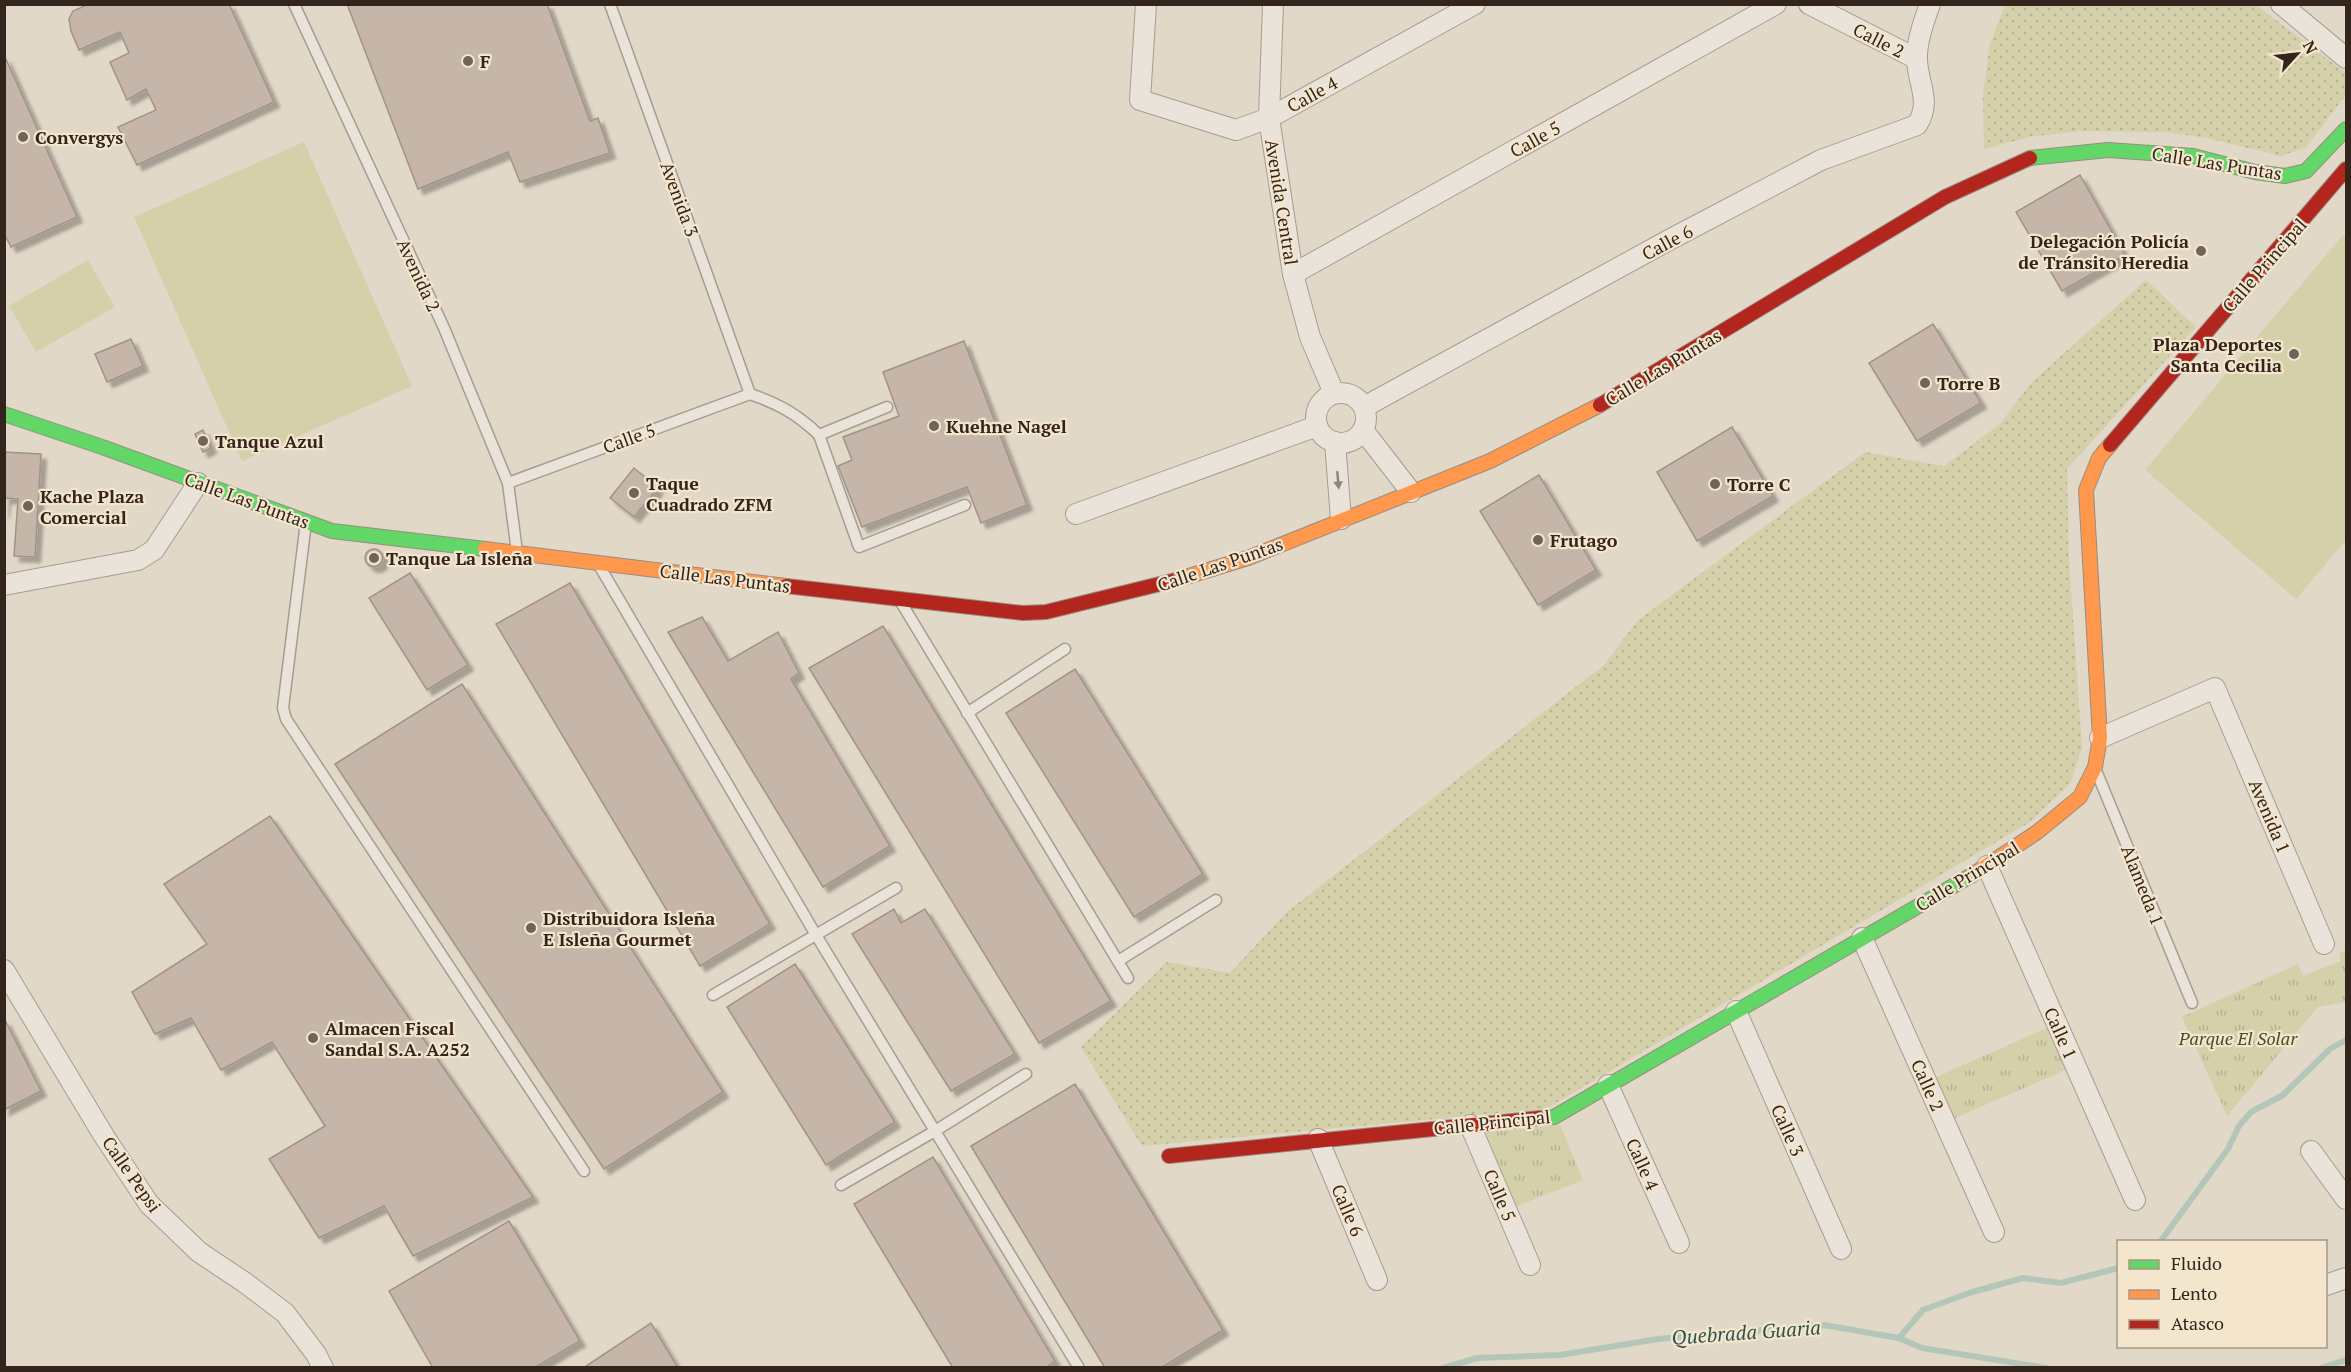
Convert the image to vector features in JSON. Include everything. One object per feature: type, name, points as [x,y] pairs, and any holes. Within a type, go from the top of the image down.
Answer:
[{"type":"street","name":"Calle 4","points":[[1146,4],[1140,100],[1236,130],[1269,118],[1474,4]]},
{"type":"street","name":"Avenida Central","points":[[1273,4],[1269,118],[1293,274],[1310,337],[1334,393]]},
{"type":"street","name":"Calle 5","points":[[1293,274],[1776,4]]},
{"type":"street","name":"Calle 2","points":[[1809,4],[1917,59]]},
{"type":"street","points":[[1917,59],[1930,4]]},
{"type":"street","points":[[2281,4],[2346,58]]},
{"type":"street","name":"Calle 6","points":[[1364,407],[1669,240],[1821,160],[1917,125],[1924,114],[1924,95],[1917,59]]},
{"type":"street","name":"Calle Las Puntas","points":[[4,414],[105,447],[332,531],[1023,613],[1054,610],[1167,583],[1248,558],[1490,461],[1602,404],[1945,197],[2029,158],[2108,150],[2193,156],[2255,172],[2285,176],[2306,171],[2346,129]]},
{"type":"street","name":"Calle Principal","points":[[1169,1155],[1554,1117],[1987,866],[2036,833],[2080,797],[2095,767],[2100,738],[2086,490],[2099,458],[2346,169]]},
{"type":"street","points":[[1344,392],[1352,395],[1359,399],[1364,407],[1366,422],[1364,430],[1351,441],[1335,442],[1321,433],[1317,426],[1318,409],[1321,402],[1334,393],[1344,392]]},
{"type":"street","points":[[1076,514],[1317,426]]},
{"type":"street","points":[[1364,430],[1411,492]]},
{"type":"street","points":[[1335,442],[1341,519]]},
{"type":"street","points":[[4,585],[138,560],[154,550],[198,483]]},
{"type":"street","name":"Avenida 1","points":[[2100,738],[2216,688],[2324,944]]},
{"type":"street","name":"Calle 1","points":[[1987,866],[2135,1200]]},
{"type":"street","name":"Calle 2","points":[[1862,938],[1994,1233]]},
{"type":"street","name":"Calle Pepsi","points":[[4,970],[104,1136],[149,1204],[199,1252],[285,1313],[316,1354],[323,1368]]},
{"type":"street","name":"Calle 3","points":[[1736,1011],[1841,1249]]},
{"type":"street","name":"Calle 4","points":[[1608,1085],[1679,1243]]},
{"type":"street","name":"Calle 5","points":[[1470,1125],[1530,1265]]},
{"type":"street","name":"Calle 6","points":[[1318,1139],[1377,1280]]},
{"type":"street","points":[[2311,1151],[2346,1199]]},
{"type":"street","points":[[2327,1284],[2346,1278]]},
{"type":"lane","name":"Avenida 2","points":[[294,4],[444,328],[508,483],[517,553]]},
{"type":"lane","name":"Avenida 3","points":[[609,4],[750,394]]},
{"type":"lane","name":"Calle 5","points":[[508,483],[750,394]]},
{"type":"lane","points":[[750,394],[778,404],[801,418],[819,435],[859,547],[965,506]]},
{"type":"lane","points":[[819,435],[887,408]]},
{"type":"lane","points":[[306,522],[283,708],[286,719],[584,1171]]},
{"type":"lane","points":[[597,563],[816,935],[1079,1368]]},
{"type":"lane","points":[[898,599],[1128,978]]},
{"type":"lane","points":[[967,713],[1065,649]]},
{"type":"lane","name":"Alameda 1","points":[[2095,767],[2192,1003]]},
{"type":"lane","points":[[713,995],[896,888]]},
{"type":"lane","points":[[1118,961],[1216,900]]},
{"type":"lane","points":[[841,1185],[935,1131],[1026,1074]]},
{"type":"green space","points":[[2005,5],[2256,5],[2346,73],[2346,95],[2306,147],[2281,156],[2207,138],[2163,132],[2081,131],[2030,137],[1984,149],[1983,95],[1990,44]]},
{"type":"green space","points":[[304,142],[412,386],[242,461],[134,217]]},
{"type":"green space","name":"Plaza Deportes Santa Cecilia","points":[[2343,235],[2346,238],[2346,540],[2296,599],[2145,470]]},
{"type":"green space","points":[[88,260],[115,307],[36,352],[9,306]]},
{"type":"green space","points":[[2146,280],[2196,327],[2067,469],[2069,559],[2082,748],[2070,784],[2030,822],[1546,1109],[1142,1146],[1081,1047],[1167,962],[1230,973],[1288,911],[1604,665],[1637,621],[1865,452],[1944,466],[2000,424],[2031,383]]},
{"type":"green space","name":"Parque El Solar","points":[[2346,950],[2346,1002],[2318,1007],[2227,1116],[2182,1017],[2298,964],[2303,976],[2341,961],[2339,953]]},
{"type":"green space","points":[[2049,1027],[2068,1069],[1953,1119],[1934,1078]]},
{"type":"green space","points":[[1560,1125],[1583,1180],[1512,1208],[1481,1133]]},
{"type":"building","points":[[89,4],[229,4],[274,102],[137,165],[118,127],[156,110],[146,89],[127,100],[110,62],[129,53],[120,32],[79,50],[69,19],[73,11]]},
{"type":"building","name":"F","points":[[347,4],[547,4],[590,121],[598,118],[610,153],[520,182],[508,152],[418,189]]},
{"type":"building","name":"Convergys","points":[[5,57],[77,217],[11,247],[4,233]]},
{"type":"building","points":[[2080,175],[2125,255],[2062,291],[2016,212]]},
{"type":"building","name":"Torre B","points":[[1933,324],[1981,403],[1917,441],[1869,363]]},
{"type":"building","points":[[131,339],[143,366],[107,382],[95,354]]},
{"type":"building","name":"Kuehne Nagel","points":[[964,341],[1027,505],[981,523],[967,487],[862,527],[838,466],[852,460],[843,437],[899,416],[883,372]]},
{"type":"building","name":"Torre C","points":[[1732,427],[1773,496],[1697,541],[1657,472]]},
{"type":"building","name":"Tanque Azul","points":[[203,430],[211,448],[203,452],[195,434]]},
{"type":"building","name":"Kache Plaza Comercial","points":[[4,452],[41,454],[35,557],[14,556],[18,499],[5,498],[4,513]]},
{"type":"building","name":"Taque Cuadrado ZFM","points":[[634,468],[658,488],[634,517],[610,498]]},
{"type":"building","name":"Frutago","points":[[1539,475],[1596,570],[1538,605],[1480,511]]},
{"type":"building","name":"Tanque La Isleña","points":[[374,549],[380,552],[383,558],[380,564],[374,567],[368,564],[365,558],[368,552]]},
{"type":"building","points":[[410,573],[468,665],[427,690],[369,598]]},
{"type":"building","points":[[570,583],[770,924],[700,966],[496,624]]},
{"type":"building","points":[[702,617],[728,661],[778,632],[799,673],[791,679],[890,846],[823,887],[668,632]]},
{"type":"building","points":[[883,626],[1111,1001],[1039,1043],[809,668]]},
{"type":"building","points":[[1075,669],[1203,874],[1134,917],[1006,713]]},
{"type":"building","name":"Distribuidora Isleña E Isleña Gourmet","points":[[462,684],[723,1092],[604,1169],[335,764]]},
{"type":"building","name":"Almacen Fiscal Sandal S.A. A252","points":[[270,816],[533,1197],[413,1256],[384,1206],[319,1238],[269,1159],[325,1126],[272,1042],[221,1070],[191,1018],[155,1034],[132,992],[207,944],[164,884]]},
{"type":"building","points":[[894,909],[901,923],[925,909],[1015,1054],[951,1091],[852,934]]},
{"type":"building","points":[[795,964],[895,1122],[826,1165],[727,1007]]},
{"type":"building","points":[[4,1020],[41,1091],[4,1110]]},
{"type":"building","points":[[1075,1084],[1223,1330],[1161,1368],[1105,1368],[971,1146]]},
{"type":"building","points":[[933,1157],[1055,1361],[1045,1368],[953,1368],[854,1204]]},
{"type":"building","points":[[509,1221],[580,1341],[534,1368],[433,1368],[389,1291]]},
{"type":"building","points":[[651,1323],[678,1368],[583,1368]]},
{"type":"waterway","points":[[2161,1240],[2228,1149],[2239,1126],[2251,1112],[2283,1095],[2330,1049],[2346,1040]]},
{"type":"waterway","points":[[1899,1338],[1923,1310],[1969,1293],[2023,1278],[2061,1283],[2117,1268]]},
{"type":"waterway","name":"Quebrada Guaria","points":[[1443,1368],[1477,1358],[1560,1355],[1658,1339],[1824,1325],[1899,1338],[1922,1348],[2047,1368]]},
{"type":"waterway","name":"Quebrada Guaria","points":[[2321,1368],[2346,1360]]},
{"type":"traffic: fast","points":[[2030,158],[2108,150],[2193,156],[2255,172],[2285,176],[2306,171],[2346,129]]},
{"type":"traffic: fast","points":[[4,414],[105,448],[332,531],[485,549]]},
{"type":"traffic: fast","points":[[1540,1118],[1554,1117],[1972,875]]},
{"type":"traffic: slow","points":[[1176,580],[1248,558],[1490,461],[1600,405]]},
{"type":"traffic: slow","points":[[1972,875],[2036,833],[2080,797],[2095,767],[2100,738],[2086,490],[2099,458],[2110,445]]},
{"type":"traffic: slow","points":[[485,549],[786,586]]},
{"type":"traffic: jam","points":[[1600,405],[1945,197],[2030,158]]},
{"type":"traffic: jam","points":[[2110,445],[2346,169]]},
{"type":"traffic: jam","points":[[786,586],[1023,613],[1046,612],[1176,580]]},
{"type":"traffic: jam","points":[[1169,1156],[1540,1118]]},
{"type":"place","name":"F","points":[[468,61]]},
{"type":"place","name":"Convergys","points":[[23,137]]},
{"type":"place","name":"Delegación Policía de Tránsito Heredia","points":[[2201,251]]},
{"type":"place","name":"Plaza Deportes Santa Cecilia","points":[[2294,354]]},
{"type":"place","name":"Torre B","points":[[1925,383]]},
{"type":"place","name":"Kuehne Nagel","points":[[934,426]]},
{"type":"place","name":"Tanque Azul","points":[[203,441]]},
{"type":"place","name":"Torre C","points":[[1715,484]]},
{"type":"place","name":"Taque Cuadrado ZFM","points":[[634,493]]},
{"type":"place","name":"Kache Plaza Comercial","points":[[28,506]]},
{"type":"place","name":"Frutago","points":[[1538,540]]},
{"type":"place","name":"Tanque La Isleña","points":[[374,558]]},
{"type":"place","name":"Distribuidora Isleña E Isleña Gourmet","points":[[531,928]]},
{"type":"place","name":"Almacen Fiscal Sandal S.A. A252","points":[[313,1038]]}]
